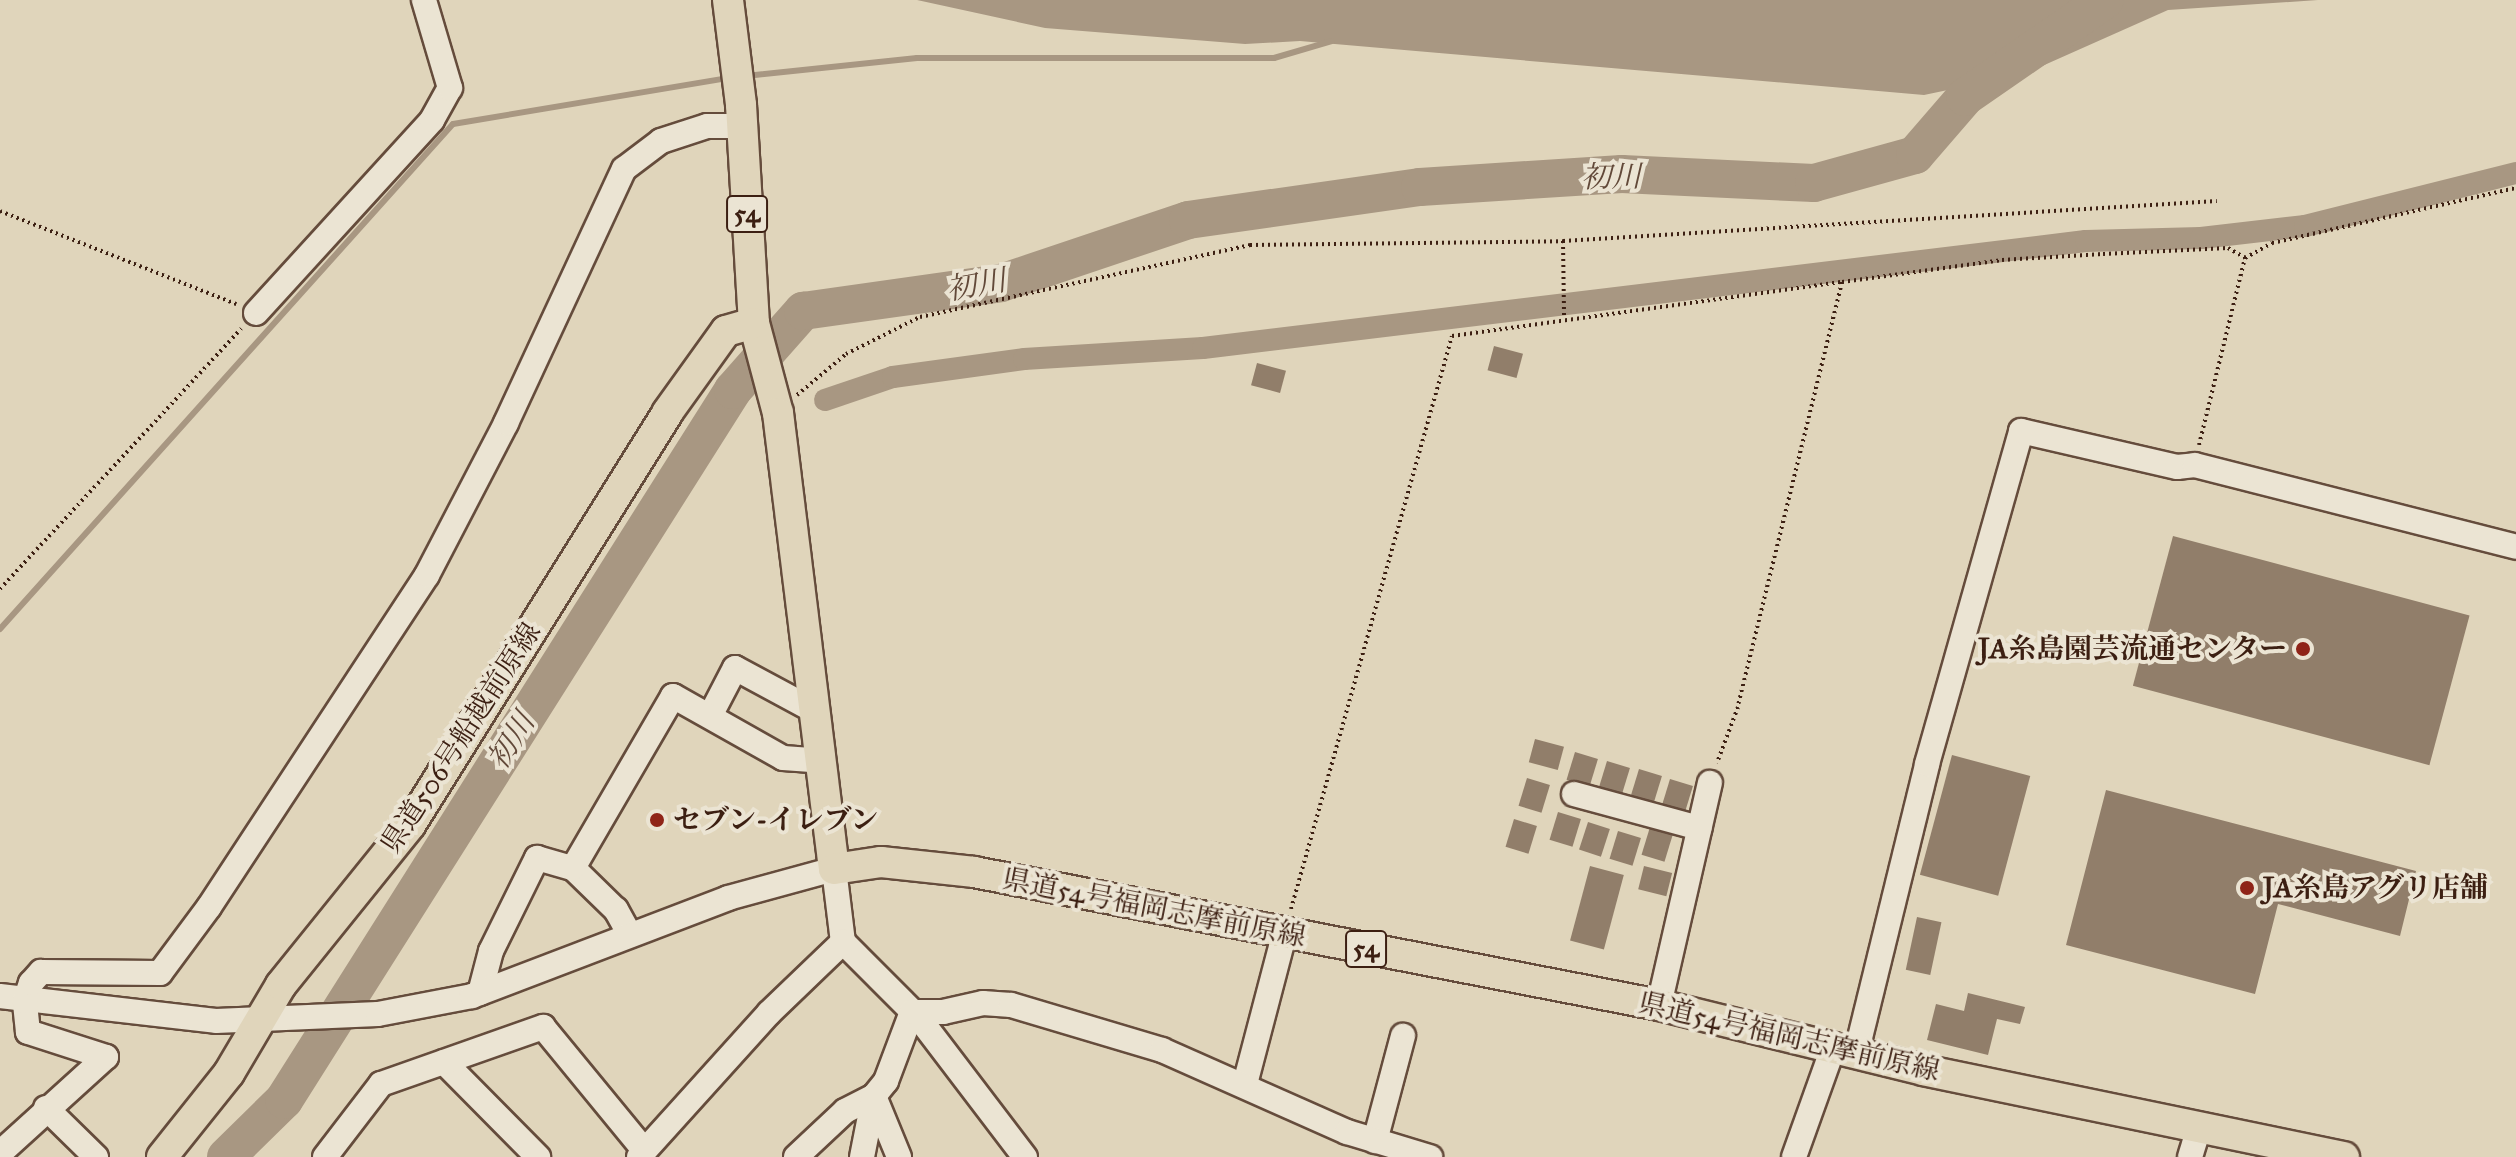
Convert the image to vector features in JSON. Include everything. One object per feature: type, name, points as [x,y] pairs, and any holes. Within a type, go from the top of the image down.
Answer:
[{"type":"main road","name":"54","points":[[728,0],[741,115],[754,323],[778,413],[834,869]]},
{"type":"main road","name":"県道506号船越前原線","points":[[162,1157],[275,1019],[281,985],[410,825],[667,413],[726,331],[754,323]]},
{"type":"main road","name":"県道54号福岡志摩前原線","points":[[834,869],[881,862],[974,872],[1284,935],[1659,1005],[1846,1047],[1923,1070],[2344,1157]]},
{"type":"street","points":[[256,313],[432,120],[450,88],[424,0]]},
{"type":"street","points":[[0,1153],[46,1108],[106,1057],[28,1032],[25,1001],[41,972],[160,973],[209,907],[427,575],[506,423],[624,169],[661,141],[741,115]]},
{"type":"street","points":[[1794,1157],[1846,1047],[2021,431],[2177,467],[2195,465],[2516,547]]},
{"type":"street","points":[[710,716],[735,668],[815,711]]},
{"type":"street","points":[[573,868],[673,696],[783,758],[822,761]]},
{"type":"street","points":[[1659,1005],[1710,783]]},
{"type":"street","points":[[1574,794],[1699,828]]},
{"type":"street","points":[[476,994],[491,951],[537,858],[573,868],[616,910],[630,935]]},
{"type":"street","points":[[0,996],[216,1021],[378,1014],[476,994],[728,898],[834,869],[843,942],[912,1012],[1025,1157]]},
{"type":"street","points":[[1245,1084],[1284,935]]},
{"type":"street","points":[[325,1157],[381,1084],[543,1027],[641,1153],[769,1013],[843,942]]},
{"type":"street","points":[[912,1012],[1011,1005],[1162,1050],[1375,1141],[1430,1157]]},
{"type":"street","points":[[796,1157],[845,1111],[874,1096],[886,1081],[912,1012]]},
{"type":"street","points":[[1375,1141],[1403,1036]]},
{"type":"street","points":[[444,1062],[538,1157]]},
{"type":"street","points":[[862,1157],[874,1096]]},
{"type":"street","points":[[874,1096],[899,1157]]},
{"type":"street","points":[[46,1108],[96,1157]]},
{"type":"street","points":[[2190,1157],[2199,1127]]},
{"type":"path","points":[[2195,465],[2245,258],[2272,243],[2516,188]]},
{"type":"path","points":[[778,413],[846,354],[920,317],[1250,245],[1563,241],[2217,201]]},
{"type":"path","points":[[0,211],[256,313],[0,589]]},
{"type":"path","points":[[1563,241],[1564,315]]},
{"type":"path","points":[[1284,935],[1452,336],[1564,315],[2002,260],[2228,248],[2245,258]]},
{"type":"path","points":[[1710,783],[1738,707],[1842,282]]},
{"type":"shaded area","points":[[917,0],[2318,0],[2168,10],[2024,74],[1924,95],[1300,41],[1245,44],[1045,28]]},
{"type":"building","points":[[1494,346],[1523,354],[1517,378],[1488,370]]},
{"type":"building","points":[[1257,363],[1286,371],[1280,393],[1251,385]]},
{"type":"building","name":"JA糸島園芸流通センター","points":[[2173,536],[2470,615],[2429,765],[2133,686]]},
{"type":"building","points":[[1535,739],[1564,747],[1558,770],[1529,762]]},
{"type":"building","points":[[1575,752],[1598,759],[1589,787],[1567,780]]},
{"type":"building","points":[[1952,755],[2030,776],[1998,896],[1920,875]]},
{"type":"building","points":[[1607,761],[1630,768],[1621,796],[1599,789]]},
{"type":"building","points":[[1639,769],[1662,776],[1653,804],[1631,797]]},
{"type":"building","points":[[1527,778],[1550,785],[1541,813],[1519,806]]},
{"type":"building","points":[[1670,779],[1693,786],[1684,814],[1662,807]]},
{"type":"building","name":"JA糸島アグリ店舗","points":[[2106,790],[2416,871],[2400,936],[2278,904],[2255,994],[2066,945]]},
{"type":"building","points":[[1558,812],[1581,819],[1572,847],[1550,840]]},
{"type":"building","points":[[1514,819],[1537,826],[1528,854],[1506,847]]},
{"type":"building","points":[[1588,822],[1610,829],[1601,857],[1579,850]]},
{"type":"building","points":[[1650,827],[1673,834],[1664,862],[1642,855]]},
{"type":"building","points":[[1618,831],[1641,838],[1632,866],[1610,859]]},
{"type":"building","points":[[1590,866],[1624,875],[1604,949],[1570,940]]},
{"type":"building","points":[[1644,866],[1672,873],[1666,896],[1638,889]]},
{"type":"building","points":[[1917,917],[1941,922],[1930,975],[1906,970]]},
{"type":"building","points":[[1968,993],[2025,1007],[2020,1024],[1997,1019],[1988,1055],[1927,1040],[1936,1004],[1964,1011]]},
{"type":"waterway","name":"初川","points":[[226,1157],[284,1100],[733,390],[803,311],[1001,283],[1188,220],[1420,187],[1622,174],[1814,183],[1915,155],[1965,97],[2105,0]]},
{"type":"waterway","points":[[746,76],[917,58],[1274,58],[1332,41]]},
{"type":"waterway","points":[[0,629],[453,124],[727,78]]},
{"type":"waterway","points":[[825,400],[893,377],[1024,359],[1203,348],[2086,241],[2201,238],[2305,226],[2516,173]]},
{"type":"place","name":"JA糸島園芸流通センター","points":[[2303,649]]},
{"type":"place","name":"セブン-イレブン","points":[[657,820]]},
{"type":"place","name":"JA糸島アグリ店舗","points":[[2247,888]]}]
